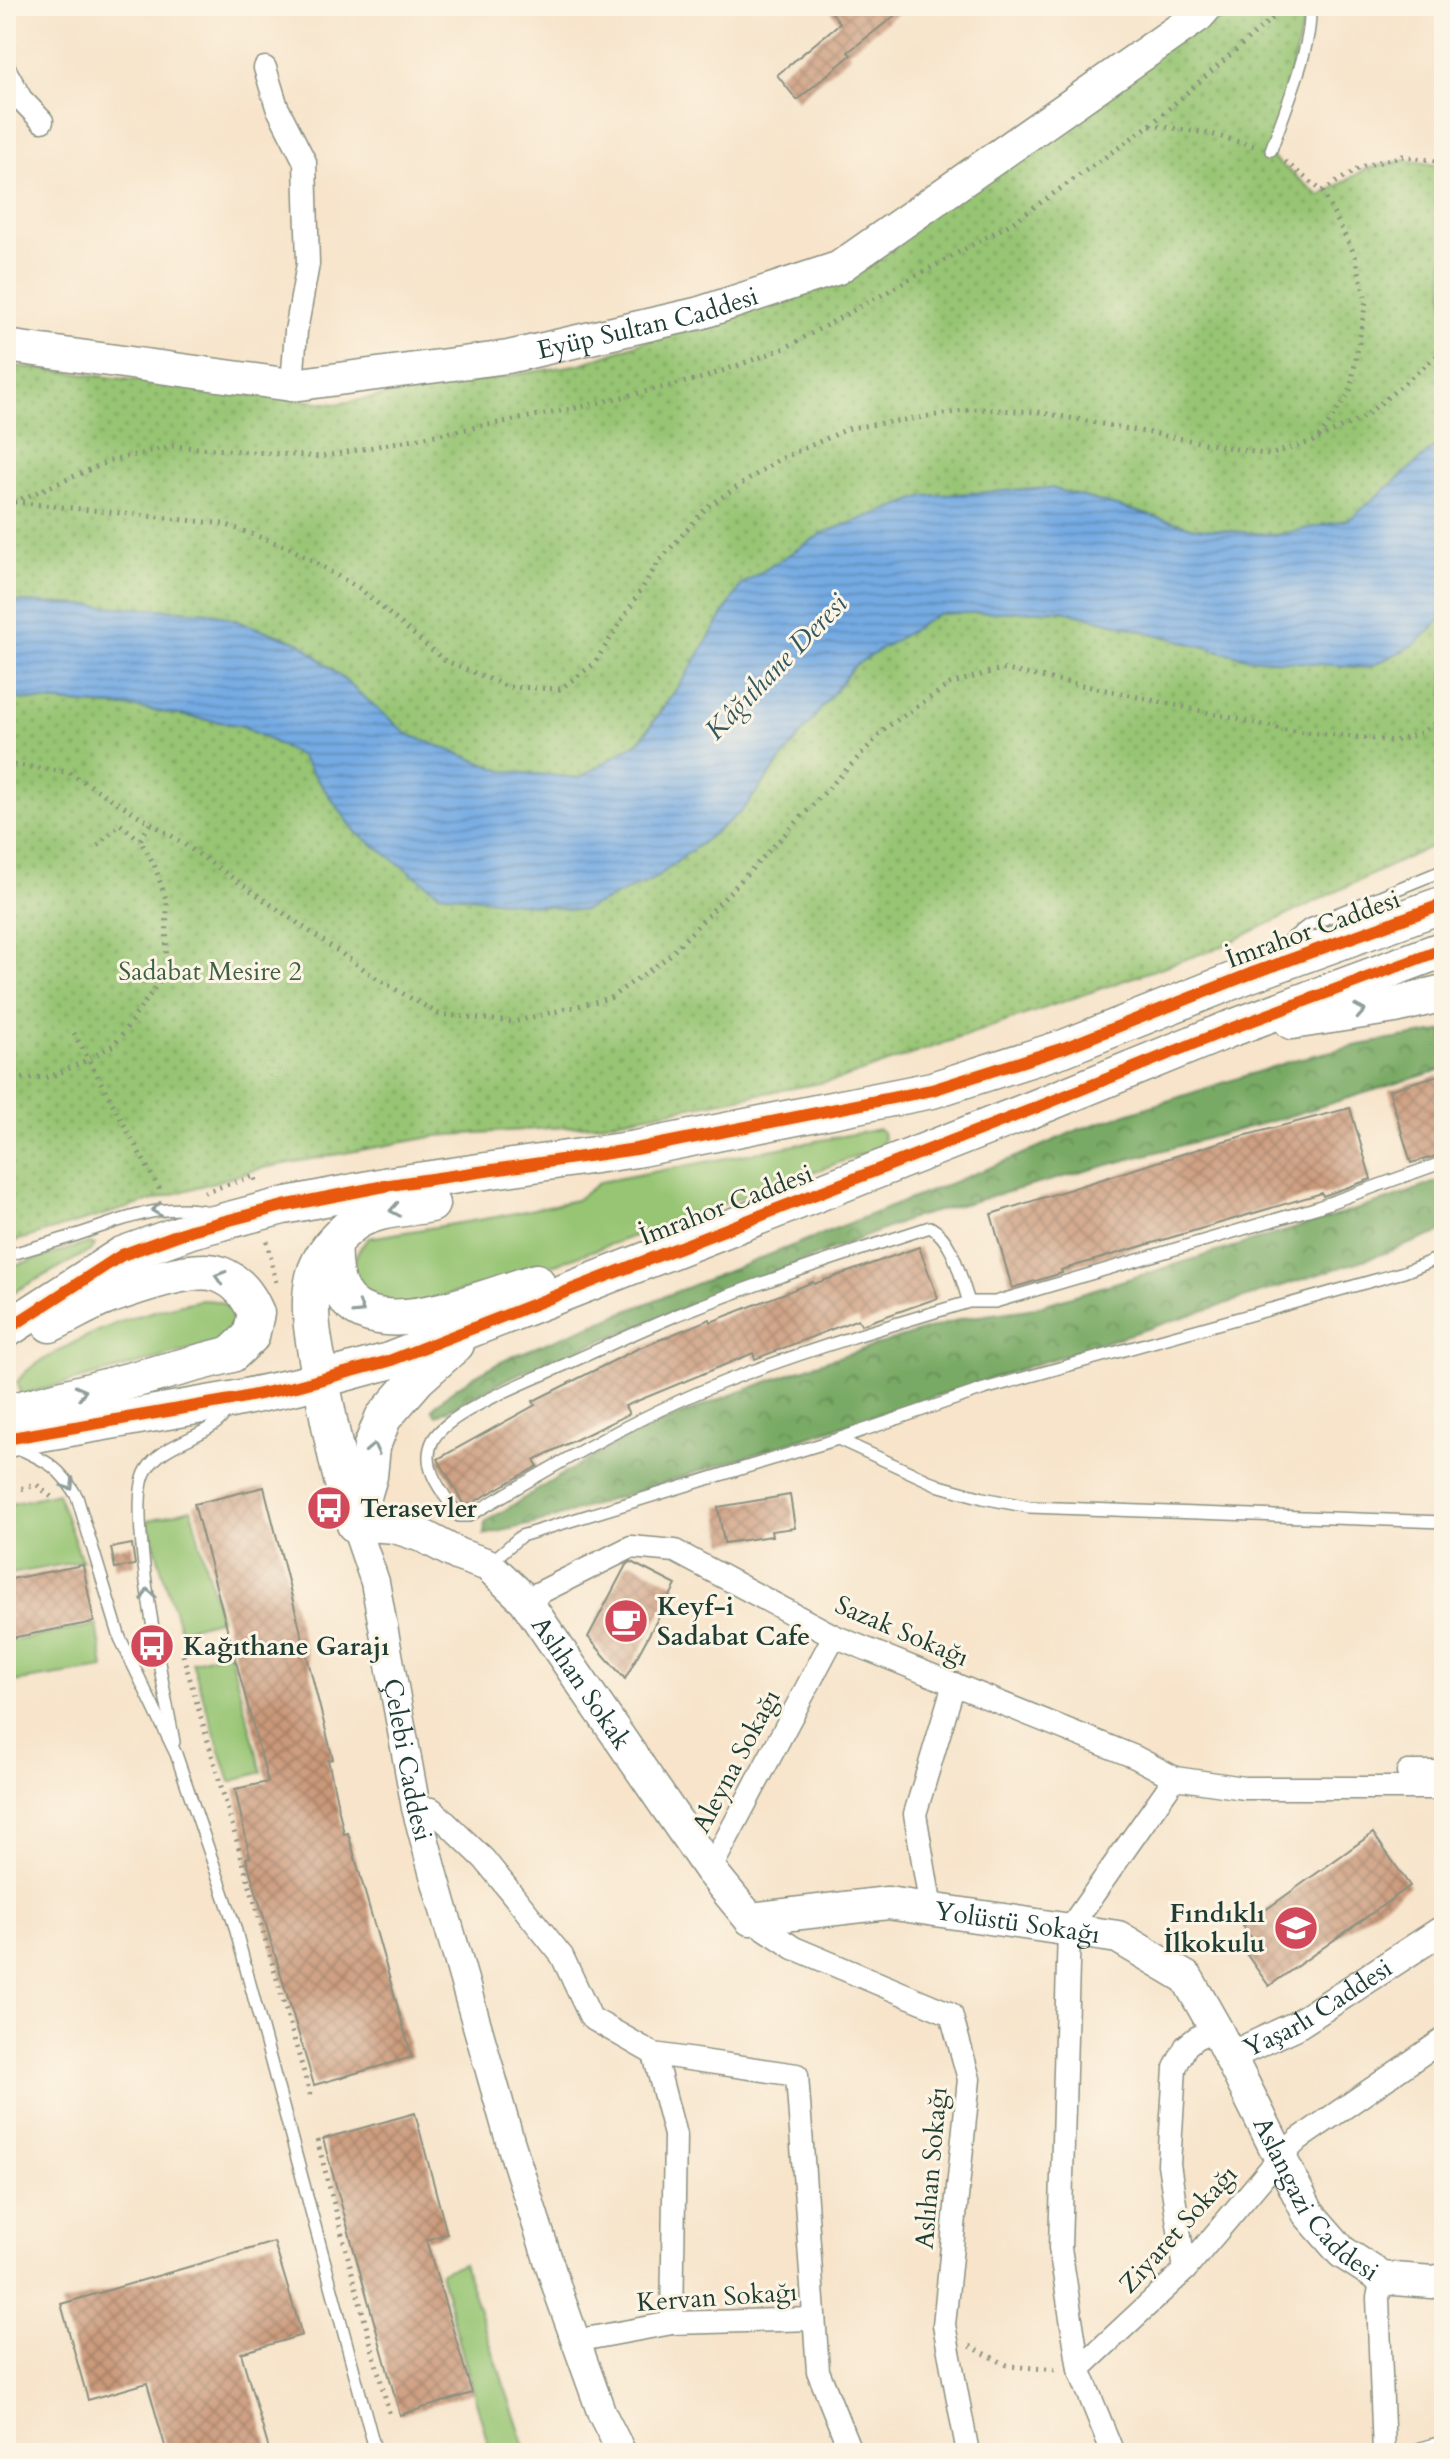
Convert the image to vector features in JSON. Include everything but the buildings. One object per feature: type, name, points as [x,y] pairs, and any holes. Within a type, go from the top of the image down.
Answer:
[{"type":"main road","name":"Eyüp Sultan Caddesi","points":[[6,346],[292,385],[508,357],[700,313],[838,268],[1198,16],[1207,6]]},
{"type":"main road","name":"İmrahor Caddesi","points":[[6,1330],[122,1255],[191,1230],[390,1185],[636,1149],[932,1090],[1064,1048],[1250,974],[1444,904]]},
{"type":"main road","name":"İmrahor Caddesi","points":[[6,1441],[231,1400],[389,1361],[1019,1115],[1227,1030],[1444,949]]},
{"type":"main road","points":[[1227,1030],[1340,1015],[1444,993]]},
{"type":"main road","points":[[355,1524],[329,1433],[314,1343],[312,1300],[314,1277],[320,1260],[355,1223],[371,1215],[463,1197],[493,1186],[520,1167]]},
{"type":"main road","points":[[334,1242],[334,1276],[339,1293],[350,1306],[378,1318],[434,1313],[542,1280],[636,1263]]},
{"type":"main road","points":[[6,1342],[109,1295],[195,1273],[217,1273],[234,1282],[244,1289],[256,1313],[251,1336],[232,1354],[6,1413]]},
{"type":"main road","points":[[355,1524],[369,1476],[372,1446],[383,1418],[418,1378],[471,1330]]},
{"type":"main road","name":"Aslıhan Sokak","points":[[355,1524],[395,1527],[488,1565],[525,1600],[710,1870],[750,1919]]},
{"type":"main road","name":"Yolüstü Sokağı","points":[[750,1919],[888,1903],[1118,1937],[1187,1978],[1223,2042]]},
{"type":"main road","name":"Aslangazi Caddesi","points":[[1223,2042],[1308,2213],[1342,2252],[1382,2278],[1444,2280]]},
{"type":"street","points":[[265,68],[277,107],[305,162],[308,264],[296,331],[292,385]]},
{"type":"street","points":[[6,72],[21,99],[42,121]]},
{"type":"street","name":"Çelebi Caddesi","points":[[355,1524],[359,1574],[463,2048],[568,2343],[615,2452]]},
{"type":"street","name":"Sazak Sokağı","points":[[525,1600],[631,1547],[675,1551],[834,1636],[1135,1757],[1175,1778],[1244,1788],[1444,1788]]},
{"type":"street","name":"Aleyna Sokağı","points":[[710,1870],[834,1636]]},
{"type":"street","points":[[931,1909],[915,1814],[954,1684]]},
{"type":"street","points":[[1113,2453],[1079,2369],[1060,2248],[1069,1929],[1175,1778],[1208,1772],[1444,1772]]},
{"type":"street","points":[[410,1810],[432,1809],[484,1859],[562,1956],[591,2018],[654,2054],[797,2075],[818,2371],[851,2453]]},
{"type":"street","name":"Aslıhan Sokağı","points":[[750,1919],[794,1948],[951,2014],[969,2079],[944,2325],[968,2453]]},
{"type":"street","name":"Yaşarlı Caddesi","points":[[1223,2042],[1295,2026],[1444,1929]]},
{"type":"street","points":[[1185,2270],[1169,2164],[1175,2068],[1186,2046],[1196,2038],[1223,2042]]},
{"type":"street","name":"Ziyaret Sokağı","points":[[1079,2369],[1185,2270],[1280,2157],[1299,2139],[1444,2039]]},
{"type":"street","points":[[654,2054],[675,2135],[672,2323]]},
{"type":"street","points":[[1382,2278],[1378,2298],[1384,2453]]},
{"type":"street","name":"Kervan Sokağı","points":[[568,2343],[672,2323],[814,2319]]},
{"type":"street","points":[[1423,2453],[1444,2447]]},
{"type":"lane","points":[[1271,150],[1311,18],[1309,6]]},
{"type":"lane","points":[[1250,974],[1307,926],[1444,870]]},
{"type":"lane","points":[[969,1302],[954,1258],[941,1233],[930,1227],[816,1264],[681,1314],[499,1394],[448,1423],[434,1437],[428,1454],[429,1468],[459,1516],[469,1516],[553,1466],[648,1417],[745,1374],[969,1302],[995,1302],[1315,1208],[1444,1162]]},
{"type":"lane","points":[[6,1256],[75,1236],[136,1213],[197,1209],[234,1219]]},
{"type":"lane","points":[[488,1565],[521,1536],[838,1439],[984,1389],[1404,1272],[1444,1256]]},
{"type":"lane","points":[[176,1754],[144,1567],[139,1492],[144,1474],[153,1459],[223,1418],[231,1400]]},
{"type":"lane","points":[[838,1439],[940,1486],[1029,1507],[1444,1522]]},
{"type":"lane","points":[[6,1441],[50,1462],[67,1479],[77,1497],[120,1638],[176,1754],[234,1924],[376,2453]]},
{"type":"path","points":[[1150,125],[1207,133],[1271,150],[1322,191],[1355,255],[1366,301],[1350,392],[1317,440]]},
{"type":"path","points":[[1322,191],[1361,167],[1402,156],[1444,162]]},
{"type":"path","points":[[14,502],[224,524],[290,548],[360,589],[444,660],[508,687],[560,689],[594,664],[660,560],[707,507],[778,460],[850,428],[977,409],[1038,412],[1269,455],[1317,440],[1364,417],[1444,350]]},
{"type":"path","points":[[6,764],[68,772],[151,823],[381,981],[439,1014],[513,1022],[610,998],[668,957],[887,727],[950,684],[1001,669],[1286,730],[1395,741],[1421,733],[1444,717]]},
{"type":"path","points":[[140,840],[151,823]]},
{"type":"path","points":[[6,1079],[50,1077],[115,1044],[166,972],[167,902],[154,864],[140,840],[120,824],[98,846]]},
{"type":"path","points":[[74,1033],[168,1204]]},
{"type":"path","points":[[197,1194],[255,1176],[256,1182]]},
{"type":"path","points":[[6,1492],[37,1485],[59,1502]]},
{"type":"path","points":[[183,1655],[311,2097]]},
{"type":"path","points":[[317,2140],[390,2416]]},
{"type":"path","points":[[944,2325],[974,2349],[1009,2366],[1042,2370],[1079,2369]]},
{"type":"green space","points":[[1213,6],[1304,6],[1305,18],[1269,155],[1320,196],[1366,169],[1405,160],[1444,166],[1444,436],[1350,520],[1277,535],[1195,528],[1051,488],[685,677],[639,741],[579,778],[503,771],[407,734],[301,643],[210,612],[6,601],[6,365],[335,404],[581,364],[849,268]]},
{"type":"green space","name":"Sadabat Mesire 2","points":[[1063,610],[1247,658],[1415,644],[1444,616],[1444,840],[1220,947],[841,1079],[594,1125],[437,1136],[258,1169],[6,1244],[6,698],[139,708],[243,726],[300,756],[356,832],[656,878],[741,812],[854,666],[938,613]]},
{"type":"green space","points":[[1444,1031],[1444,1069],[1279,1119],[915,1217],[522,1372],[436,1416],[432,1409],[461,1385],[516,1355],[1080,1129],[1297,1059]]},
{"type":"green space","points":[[879,1129],[884,1139],[880,1148],[558,1263],[444,1296],[395,1308],[364,1297],[354,1273],[354,1259],[369,1238],[576,1200],[600,1182]]},
{"type":"green space","points":[[1444,1179],[1444,1231],[1382,1254],[537,1523],[484,1535],[485,1522],[568,1471],[636,1434],[723,1398],[825,1361],[964,1318],[1029,1309],[1388,1200]]},
{"type":"green space","points":[[89,1243],[95,1245],[90,1251],[6,1296],[6,1268]]},
{"type":"green space","points":[[201,1300],[222,1303],[234,1311],[238,1316],[235,1338],[21,1395],[17,1383],[23,1374],[86,1336],[161,1309]]},
{"type":"green space","points":[[57,1493],[82,1561],[6,1575],[6,1505]]},
{"type":"green space","points":[[191,1509],[220,1619],[180,1630],[147,1521]]},
{"type":"green space","points":[[97,1625],[104,1668],[6,1683],[6,1642]]},
{"type":"green space","points":[[229,1651],[262,1772],[230,1782],[192,1662]]},
{"type":"green space","points":[[463,2263],[527,2453],[492,2453],[488,2444],[440,2272]]},
{"type":"water","name":"Kâğıthane Deresi","points":[[1444,436],[1444,616],[1416,644],[1368,668],[1247,658],[1063,610],[938,614],[854,666],[741,812],[656,878],[582,911],[439,893],[356,832],[300,756],[243,726],[139,708],[6,698],[6,601],[210,612],[301,643],[407,734],[503,771],[579,778],[640,741],[685,677],[741,585],[823,533],[925,496],[1051,488],[1195,528],[1277,535],[1350,519]]},
{"type":"cycle path","points":[[6,1330],[122,1255],[191,1230],[283,1206],[390,1185],[636,1149],[932,1090],[1064,1048],[1250,974],[1444,904]]},
{"type":"cycle path","points":[[6,1439],[231,1400],[389,1361],[1227,1030],[1444,949]]},
{"type":"place","name":"Terasevler","points":[[329,1508]]},
{"type":"place","name":"Keyf-i Sadabat Cafe","points":[[626,1621]]},
{"type":"place","name":"Kağıthane Garajı","points":[[152,1646]]},
{"type":"place","name":"Fındıklı İlkokulu","points":[[1296,1928]]}]
